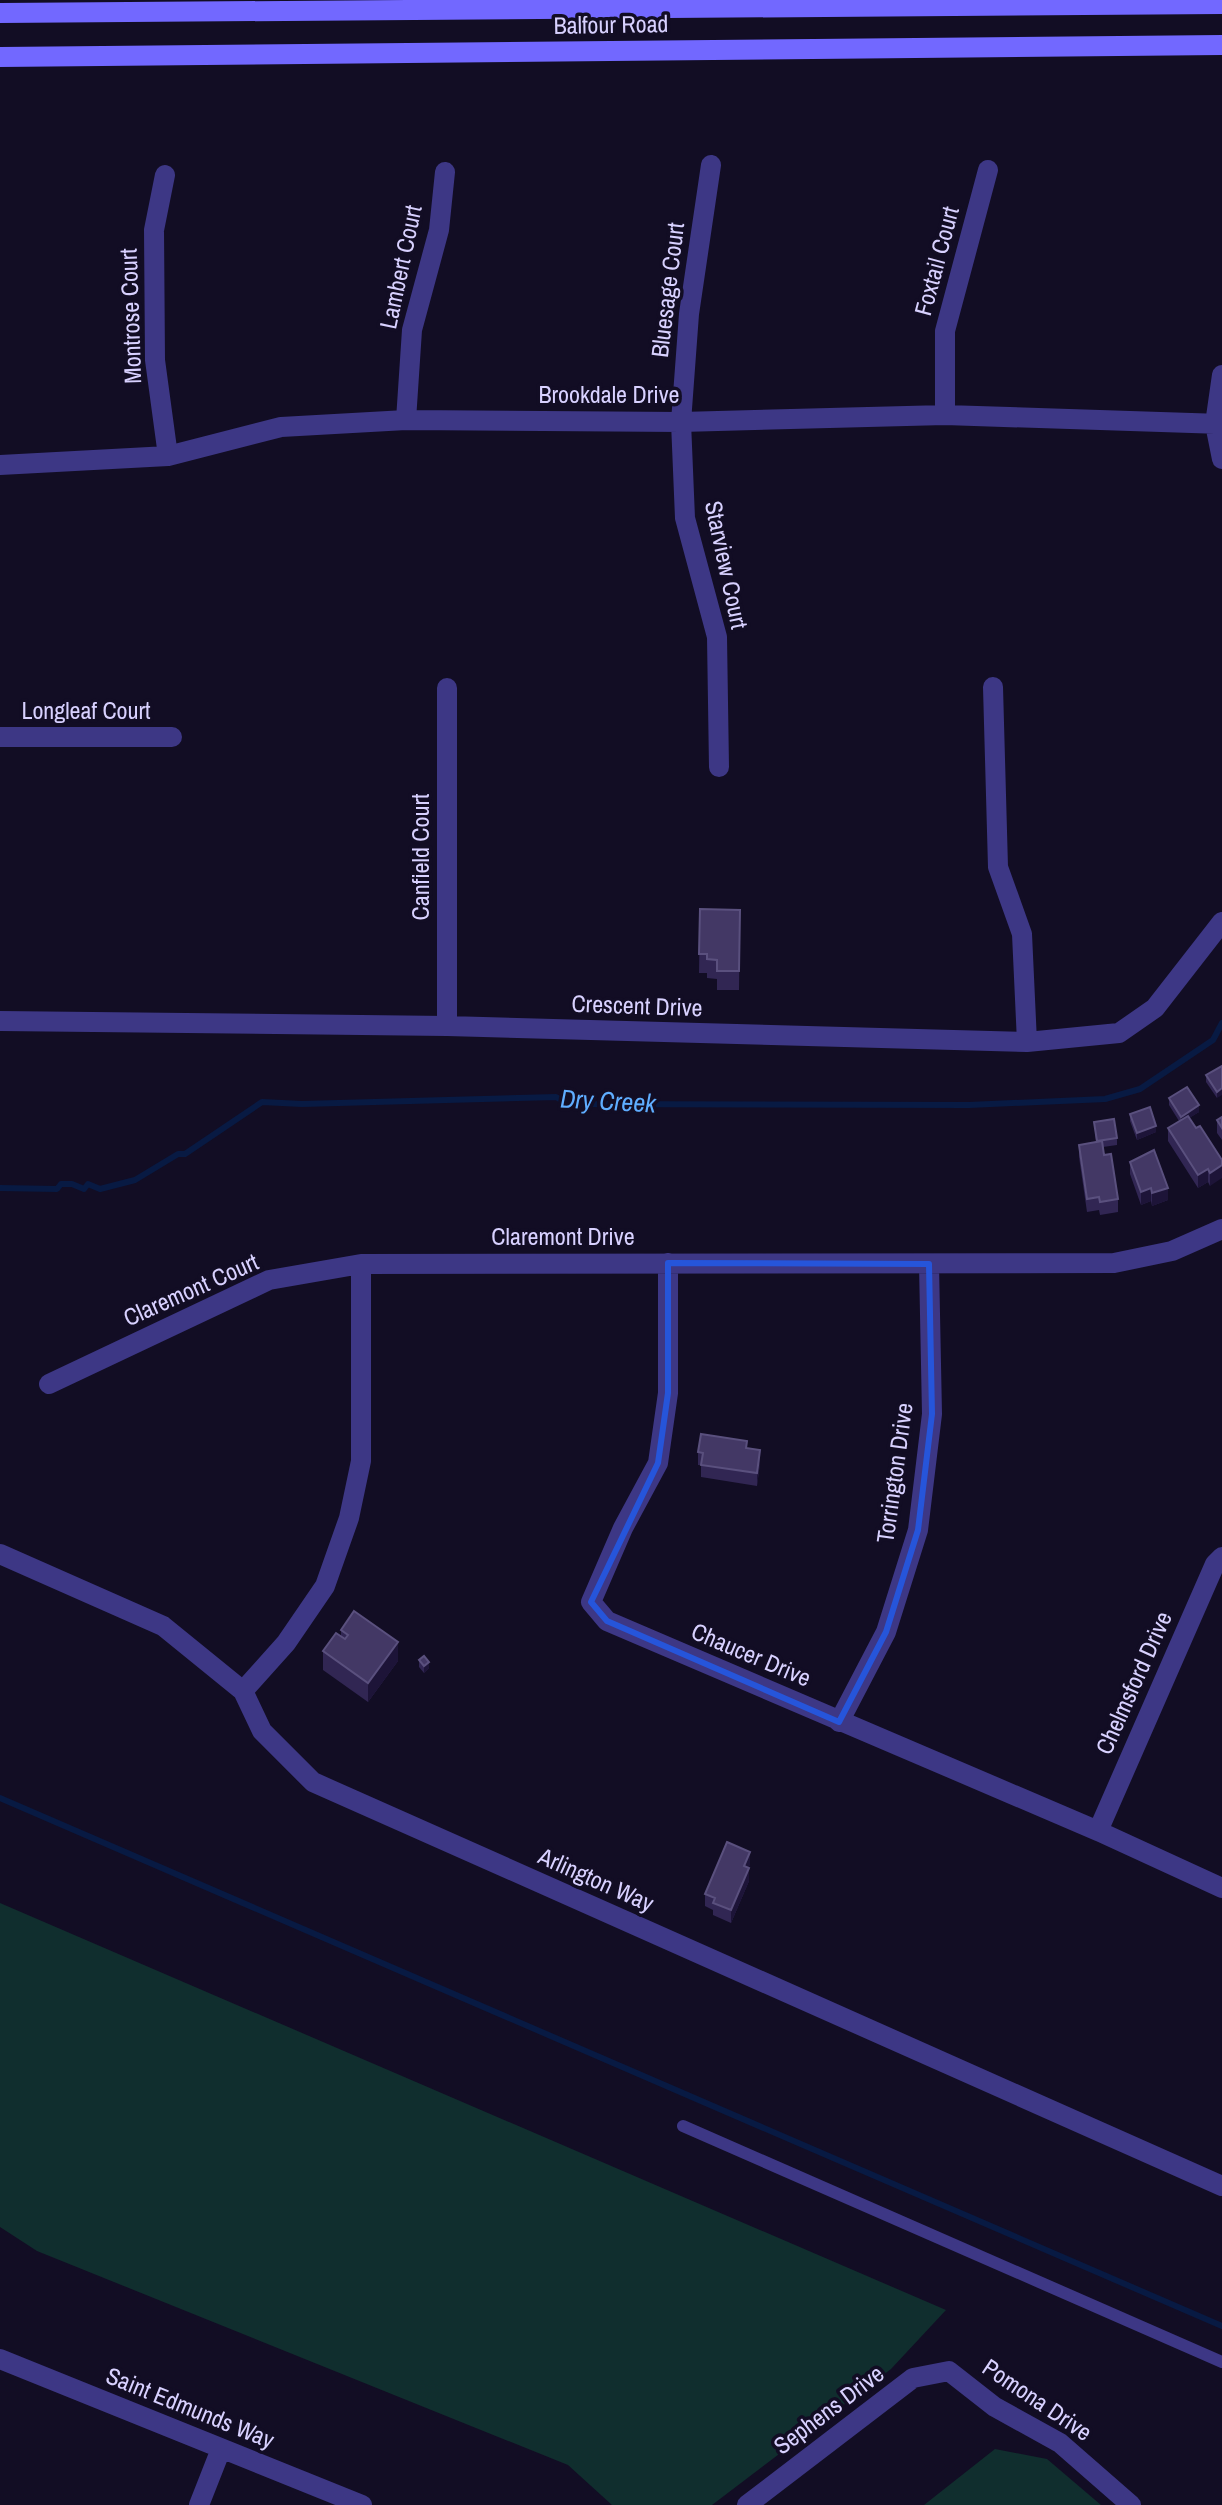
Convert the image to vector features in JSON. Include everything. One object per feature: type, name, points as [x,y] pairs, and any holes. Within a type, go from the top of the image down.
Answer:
[{"type":"main road","name":"Balfour Road","points":[[0,13],[345,5],[1222,4]]},
{"type":"main road","name":"Balfour Road","points":[[0,57],[1222,45]]},
{"type":"street","name":"Bluesage Court","points":[[681,422],[689,314],[711,165]]},
{"type":"street","name":"Foxtail Court","points":[[945,415],[945,331],[988,170]]},
{"type":"street","name":"Lambert Court","points":[[406,420],[412,330],[439,230],[445,172]]},
{"type":"street","name":"Montrose Court","points":[[165,175],[154,230],[155,345],[168,456]]},
{"type":"street","points":[[1222,375],[1219,424],[1222,459]]},
{"type":"street","name":"Brookdale Drive","points":[[0,465],[168,456],[281,427],[406,420],[681,422],[945,415],[1219,424]]},
{"type":"street","name":"Starview Court","points":[[681,422],[685,518],[717,637],[719,767]]},
{"type":"street","points":[[993,687],[998,867],[1022,934],[1027,1042]]},
{"type":"street","name":"Canfield Court","points":[[447,688],[447,1026]]},
{"type":"street","name":"Longleaf Court","points":[[0,737],[172,737]]},
{"type":"street","name":"Crescent Drive","points":[[0,1021],[447,1026],[1027,1042],[1119,1033],[1155,1008],[1222,922]]},
{"type":"street","name":"Claremont Drive","points":[[361,1264],[1114,1263],[1172,1251],[1222,1229]]},
{"type":"street","name":"Chaucer Drive","points":[[668,1263],[668,1393],[658,1463],[623,1528],[591,1602],[607,1621],[1098,1831],[1222,1888]]},
{"type":"street","points":[[243,1691],[286,1643],[325,1586],[349,1518],[361,1461],[361,1264]]},
{"type":"street","name":"Claremont Court","points":[[49,1384],[269,1280],[361,1264]]},
{"type":"street","name":"Torrington Drive","points":[[839,1722],[886,1632],[918,1530],[932,1414],[929,1264]]},
{"type":"street","name":"Arlington Way","points":[[0,1554],[163,1626],[243,1691],[262,1731],[313,1782],[1222,2186]]},
{"type":"street","name":"Chelmsford Drive","points":[[1098,1831],[1215,1564],[1222,1557]]},
{"type":"street","name":"Saint Edmunds Way","points":[[0,2359],[362,2505]]},
{"type":"street","name":"Sephens Drive","points":[[747,2505],[913,2378],[949,2371]]},
{"type":"street","name":"Pomona Drive","points":[[949,2371],[995,2407],[1060,2443],[1131,2505]]},
{"type":"street","points":[[199,2505],[221,2449]]},
{"type":"lane","points":[[683,2126],[1222,2362]]},
{"type":"highlighted area","points":[[668,1263],[929,1264],[932,1414],[918,1530],[886,1632],[839,1722],[607,1621],[591,1602],[658,1463],[668,1393]]},
{"type":"green space","points":[[0,1903],[946,2310],[891,2369],[712,2505],[612,2505],[568,2465],[37,2251],[0,2227]]},
{"type":"green space","points":[[995,2449],[1047,2459],[1101,2505],[924,2505]]},
{"type":"building","points":[[700,909],[740,910],[739,971],[717,971],[717,960],[707,959],[707,954],[699,954]]},
{"type":"building","points":[[1222,1066],[1222,1088],[1217,1092],[1206,1075]]},
{"type":"building","points":[[1187,1087],[1199,1105],[1181,1117],[1169,1098]]},
{"type":"building","points":[[1150,1107],[1156,1126],[1137,1133],[1130,1114]]},
{"type":"building","points":[[1188,1116],[1196,1128],[1200,1126],[1222,1160],[1222,1165],[1210,1173],[1208,1169],[1198,1175],[1168,1128]]},
{"type":"building","points":[[1114,1119],[1117,1138],[1097,1141],[1094,1122]]},
{"type":"building","points":[[1102,1141],[1104,1155],[1111,1154],[1118,1199],[1100,1202],[1099,1197],[1087,1199],[1079,1145]]},
{"type":"building","points":[[1154,1150],[1168,1188],[1152,1193],[1151,1188],[1141,1192],[1130,1162]]},
{"type":"building","points":[[701,1434],[747,1441],[746,1448],[760,1450],[757,1473],[701,1465],[703,1453],[698,1452]]},
{"type":"building","points":[[354,1611],[398,1642],[368,1683],[323,1651],[336,1633],[345,1639],[348,1635],[341,1630]]},
{"type":"building","points":[[424,1656],[429,1662],[424,1666],[419,1660]]},
{"type":"building","points":[[727,1842],[750,1852],[744,1866],[749,1868],[731,1910],[713,1903],[715,1898],[705,1894]]},
{"type":"waterway","name":"Dry Creek","points":[[0,1188],[57,1189],[61,1184],[72,1184],[84,1189],[88,1184],[100,1189],[135,1180],[178,1154],[185,1154],[262,1102],[302,1104],[556,1097],[568,1104],[969,1105],[1105,1099],[1140,1089],[1213,1040],[1222,1023]]},
{"type":"waterway","points":[[0,1798],[1222,2326]]}]
